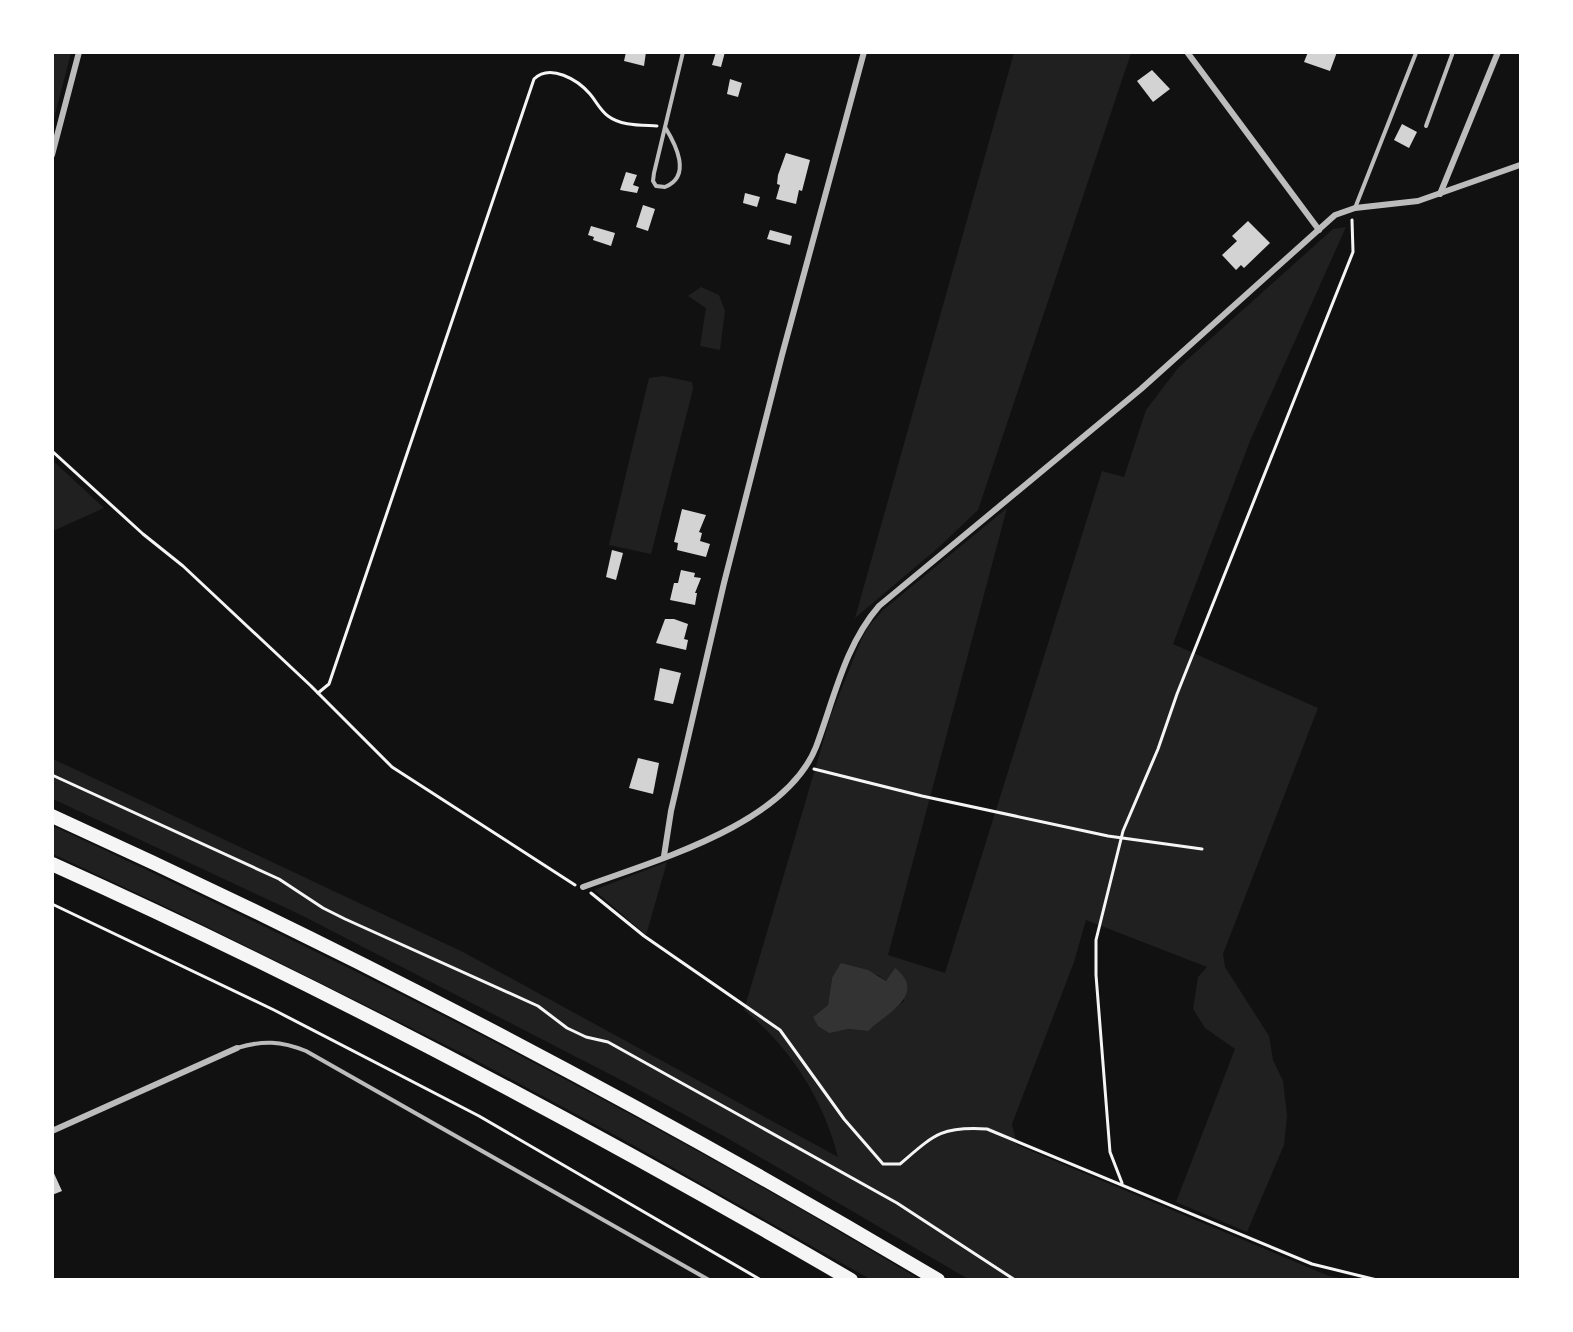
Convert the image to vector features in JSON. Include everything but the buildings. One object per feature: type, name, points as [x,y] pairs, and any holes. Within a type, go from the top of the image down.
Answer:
[{"type":"highway","points":[[52,816],[292,928],[489,1028],[658,1118],[938,1280]]},
{"type":"highway","points":[[52,864],[244,954],[469,1068],[740,1215],[851,1280]]},
{"type":"street","points":[[52,155],[79,52]]},
{"type":"street","points":[[664,856],[671,811],[724,583],[784,346],[864,52]]},
{"type":"street","points":[[1186,52],[1319,230]]},
{"type":"street","points":[[1440,194],[1498,52]]},
{"type":"street","points":[[583,887],[727,830],[783,792],[807,766],[853,645],[864,623],[879,606],[1141,388],[1335,215],[1353,208],[1418,201],[1521,165]]},
{"type":"street","points":[[52,1131],[237,1048]]},
{"type":"lane","points":[[665,127],[676,146],[680,168],[677,178],[665,187],[657,186],[653,181],[665,127],[683,52]]},
{"type":"lane","points":[[1426,126],[1453,52]]},
{"type":"lane","points":[[1353,208],[1416,53]]},
{"type":"lane","points":[[237,1048],[266,1041],[288,1044],[306,1051],[709,1280]]},
{"type":"path","points":[[318,693],[329,684],[534,79],[540,72],[550,72],[571,78],[589,93],[608,116],[620,122],[665,127]]},
{"type":"path","points":[[1122,1184],[1110,1152],[1096,975],[1096,940],[1099,921],[1120,839],[1353,252],[1353,208]]},
{"type":"path","points":[[52,451],[143,534],[183,566],[318,693],[392,767],[575,886],[583,887],[644,936],[780,1030],[844,1119],[883,1164],[900,1164],[930,1139],[945,1130],[987,1129],[1312,1263],[1377,1280]]},
{"type":"path","points":[[807,766],[922,796],[1120,839],[1202,849]]},
{"type":"path","points":[[52,775],[279,879],[323,908],[355,924],[538,1006],[567,1028],[586,1037],[609,1042],[897,1203],[1015,1280]]},
{"type":"path","points":[[52,904],[274,1010],[469,1111],[761,1280]]},
{"type":"shaded area","points":[[52,53],[71,53],[53,122]]},
{"type":"shaded area","points":[[1014,53],[1131,53],[978,510],[939,547],[855,618]]},
{"type":"shaded area","points":[[1346,227],[1250,441],[1173,644],[1318,708],[1223,954],[1225,967],[1269,1036],[1273,1060],[1283,1081],[1287,1115],[1284,1145],[1247,1232],[1176,1202],[1235,1049],[1205,1028],[1193,1009],[1198,977],[1207,967],[1086,920],[1074,962],[1012,1124],[1017,1145],[1329,1276],[1346,1279],[968,1279],[729,1139],[621,1080],[301,915],[53,799],[53,759],[463,952],[838,1157],[823,1115],[803,1076],[776,1040],[744,1010],[831,715],[867,628],[883,610],[1007,508],[888,955],[945,973],[1102,471],[1124,477],[1146,410],[1178,368],[1333,229]],"holes":[[[895,969],[904,1001],[867,1031],[849,1029],[840,1031],[813,1017],[828,1005],[832,978],[878,975],[886,981]]]},
{"type":"shaded area","points":[[701,287],[719,295],[725,311],[720,350],[700,346],[706,308],[688,296]]},
{"type":"shaded area","points":[[663,376],[692,382],[693,389],[651,554],[609,545],[649,378]]},
{"type":"shaded area","points":[[52,460],[104,508],[53,531],[52,531]]},
{"type":"shaded area","points":[[53,826],[274,931],[492,1041],[707,1157],[919,1279],[870,1279],[624,1140],[466,1055],[175,911],[53,854]]},
{"type":"shaded area","points":[[667,862],[646,935],[594,890]]},
{"type":"shaded area","points":[[841,963],[868,970],[886,981],[895,968],[904,977],[907,986],[906,995],[894,1010],[868,1031],[849,1029],[829,1033],[818,1026],[813,1017],[828,1005],[832,978]]}]
